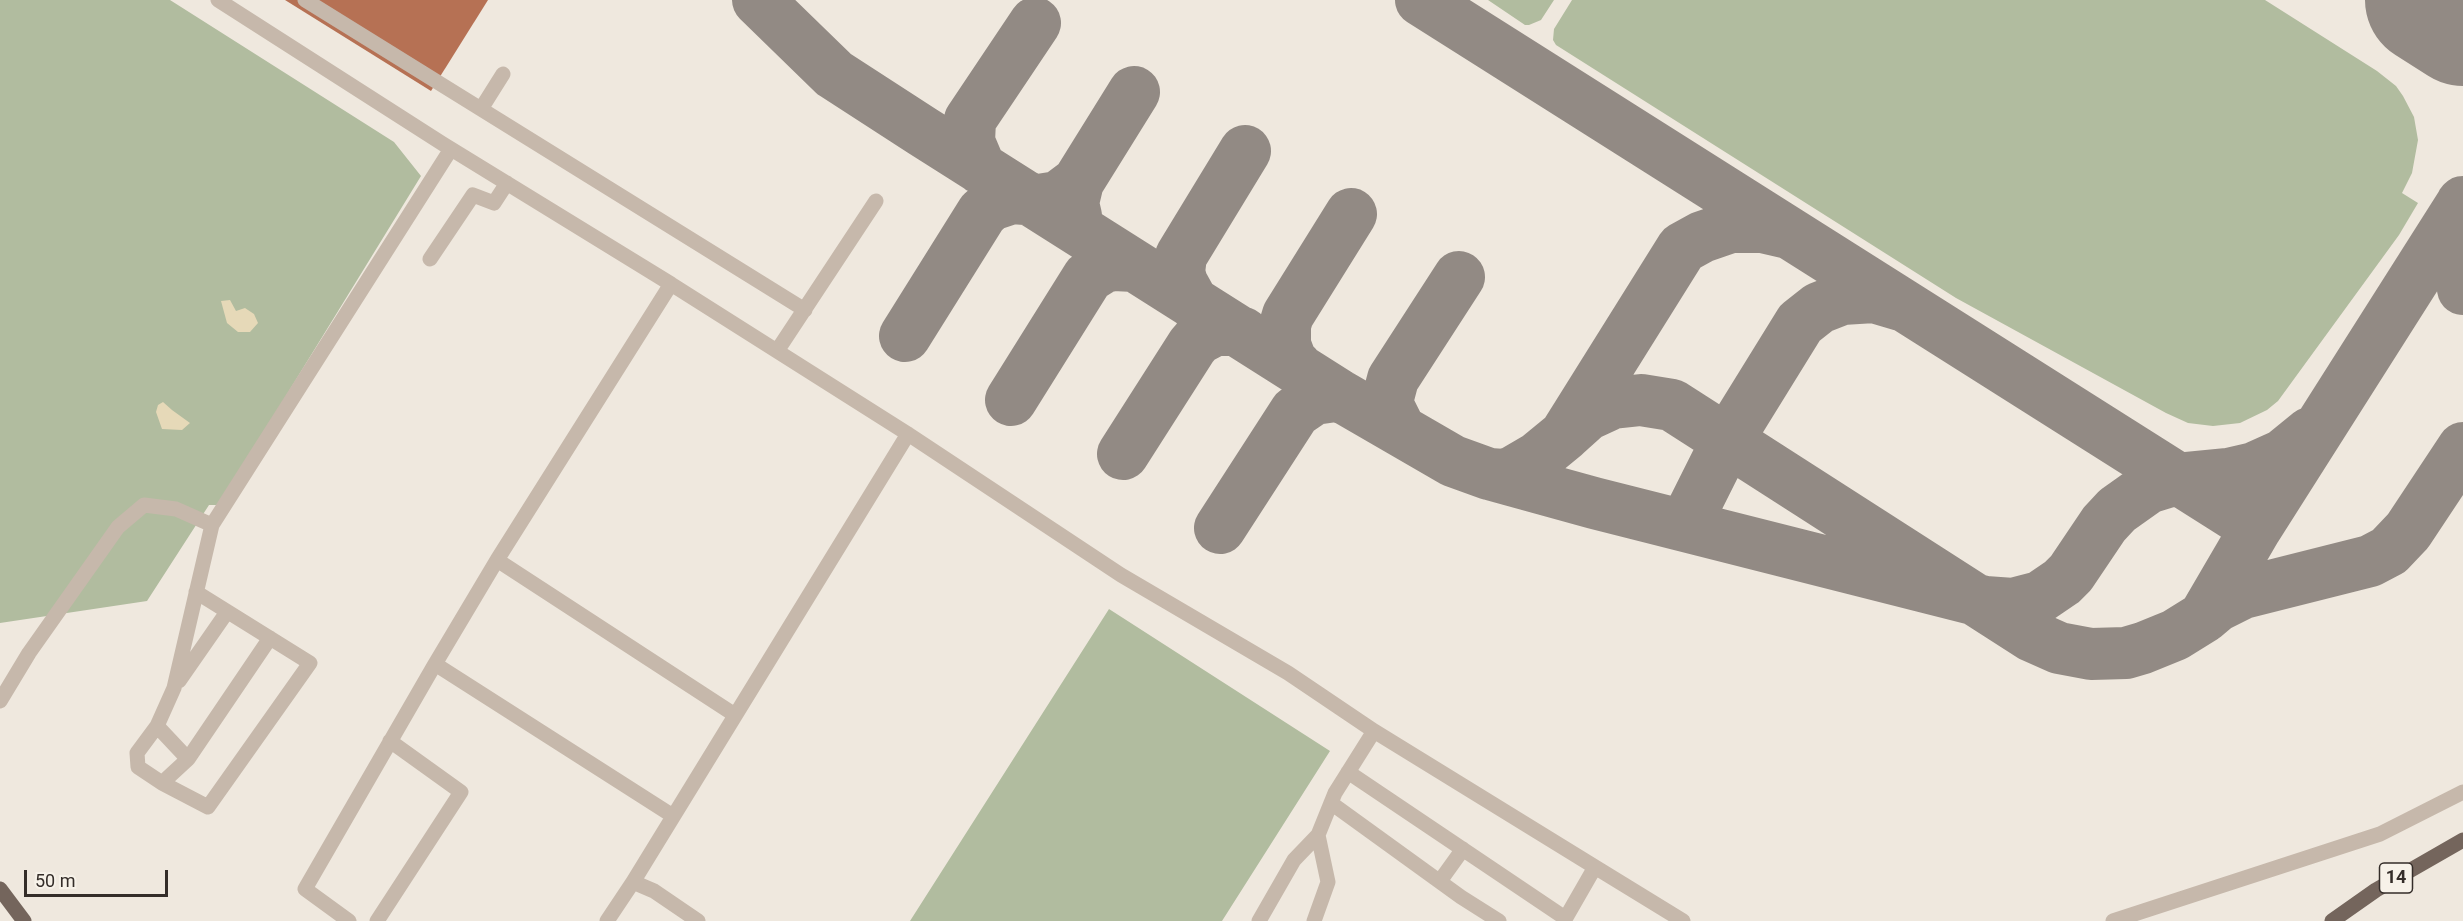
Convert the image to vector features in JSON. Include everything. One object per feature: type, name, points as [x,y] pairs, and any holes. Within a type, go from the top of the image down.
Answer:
[{"type":"main road","name":"14","points":[[2332,921],[2376,890],[2463,840]]},
{"type":"main road","points":[[0,889],[24,921]]},
{"type":"lane","points":[[218,0],[908,434],[1121,575],[1288,673],[1374,731],[1683,921]]},
{"type":"lane","points":[[305,0],[805,309]]},
{"type":"lane","points":[[481,109],[502,74]]},
{"type":"lane","points":[[174,688],[212,525],[452,149]]},
{"type":"lane","points":[[430,259],[473,195],[494,203],[507,183]]},
{"type":"lane","points":[[777,351],[876,201]]},
{"type":"lane","points":[[349,921],[305,889],[497,560],[671,284]]},
{"type":"lane","points":[[608,921],[908,434]]},
{"type":"lane","points":[[0,701],[29,653],[118,527],[144,505],[176,509],[212,525]]},
{"type":"lane","points":[[497,560],[735,714]]},
{"type":"lane","points":[[196,592],[310,663],[208,807],[162,783],[138,767],[137,753],[157,726],[174,688],[227,612]]},
{"type":"lane","points":[[162,783],[188,759],[270,638]]},
{"type":"lane","points":[[435,664],[673,816]]},
{"type":"lane","points":[[157,726],[188,759]]},
{"type":"lane","points":[[1258,921],[1294,860],[1318,835],[1330,803],[1374,731]]},
{"type":"lane","points":[[377,921],[460,792],[390,741]]},
{"type":"lane","points":[[1348,772],[1564,920],[1595,867]]},
{"type":"lane","points":[[2113,921],[2380,834],[2463,792]]},
{"type":"lane","points":[[1330,803],[1499,921]]},
{"type":"lane","points":[[1314,921],[1328,882],[1318,835]]},
{"type":"lane","points":[[1440,882],[1463,849]]},
{"type":"lane","points":[[633,882],[654,891],[698,921]]},
{"type":"green space","points":[[0,0],[170,0],[394,142],[421,176],[219,505],[209,505],[147,601],[0,623]]},
{"type":"green space","points":[[1488,0],[1554,0],[1541,20],[1525,25]]},
{"type":"green space","points":[[1572,0],[2265,0],[2377,71],[2396,86],[2414,117],[2418,140],[2412,173],[2402,193],[2418,203],[2399,235],[2278,401],[2267,410],[2240,423],[2213,426],[2188,423],[1956,298],[1556,45],[1553,40],[1554,29]]},
{"type":"green space","points":[[1109,609],[1330,751],[1222,921],[910,921]]},
{"type":"sand","points":[[230,300],[236,311],[245,308],[254,314],[258,323],[250,332],[238,332],[227,323],[221,301]]},
{"type":"sand","points":[[163,402],[190,423],[182,430],[162,429],[156,412],[158,405]]},
{"type":"building","points":[[285,0],[488,0],[431,91]]},
{"type":"taxiway","points":[[758,0],[834,74],[1339,395],[1453,461],[1489,474],[1504,475],[1513,472],[1537,458],[1565,435],[1682,248],[1702,237],[1731,227],[1762,227],[1788,233]]},
{"type":"taxiway","points":[[1421,0],[2256,528],[2463,202]]},
{"type":"taxiway","points":[[2449,12],[2463,29]]},
{"type":"taxiway","points":[[980,168],[969,142],[970,120],[1035,23]]},
{"type":"taxiway","points":[[1076,216],[1073,203],[1078,182],[1134,92]]},
{"type":"taxiway","points":[[1193,303],[1179,272],[1181,256],[1245,151]]},
{"type":"taxiway","points":[[905,336],[982,213],[991,205],[1012,198],[1039,200],[1058,197],[1078,182]]},
{"type":"taxiway","points":[[2462,203],[2456,242],[2463,289]]},
{"type":"taxiway","points":[[1297,367],[1291,361],[1285,345],[1285,325],[1288,315],[1351,214]]},
{"type":"taxiway","points":[[1011,400],[1088,277],[1104,267],[1135,266]]},
{"type":"taxiway","points":[[1400,430],[1389,408],[1388,398],[1393,379],[1459,277]]},
{"type":"taxiway","points":[[1685,525],[1727,441],[1800,323],[1819,308],[1842,299],[1874,297],[1901,305]]},
{"type":"taxiway","points":[[1123,454],[1198,339],[1215,330],[1234,330],[1243,333]]},
{"type":"taxiway","points":[[1220,528],[1295,412],[1314,399],[1335,396],[1346,399]]},
{"type":"taxiway","points":[[1567,433],[1587,415],[1613,403],[1641,400],[1672,405],[2032,636],[2059,648],[2091,654],[2126,653],[2143,648],[2175,635],[2204,617],[2256,528]]},
{"type":"taxiway","points":[[1489,474],[1594,503],[1985,602],[2013,604],[2040,597],[2062,582],[2071,573],[2104,524],[2117,510],[2148,488],[2177,479],[2228,474],[2254,468],[2283,455],[2310,433]]},
{"type":"taxiway","points":[[2204,617],[2217,606],[2243,593],[2370,561],[2389,551],[2408,531],[2463,448]]},
{"type":"runway","points":[[2430,0],[2463,21]]}]
